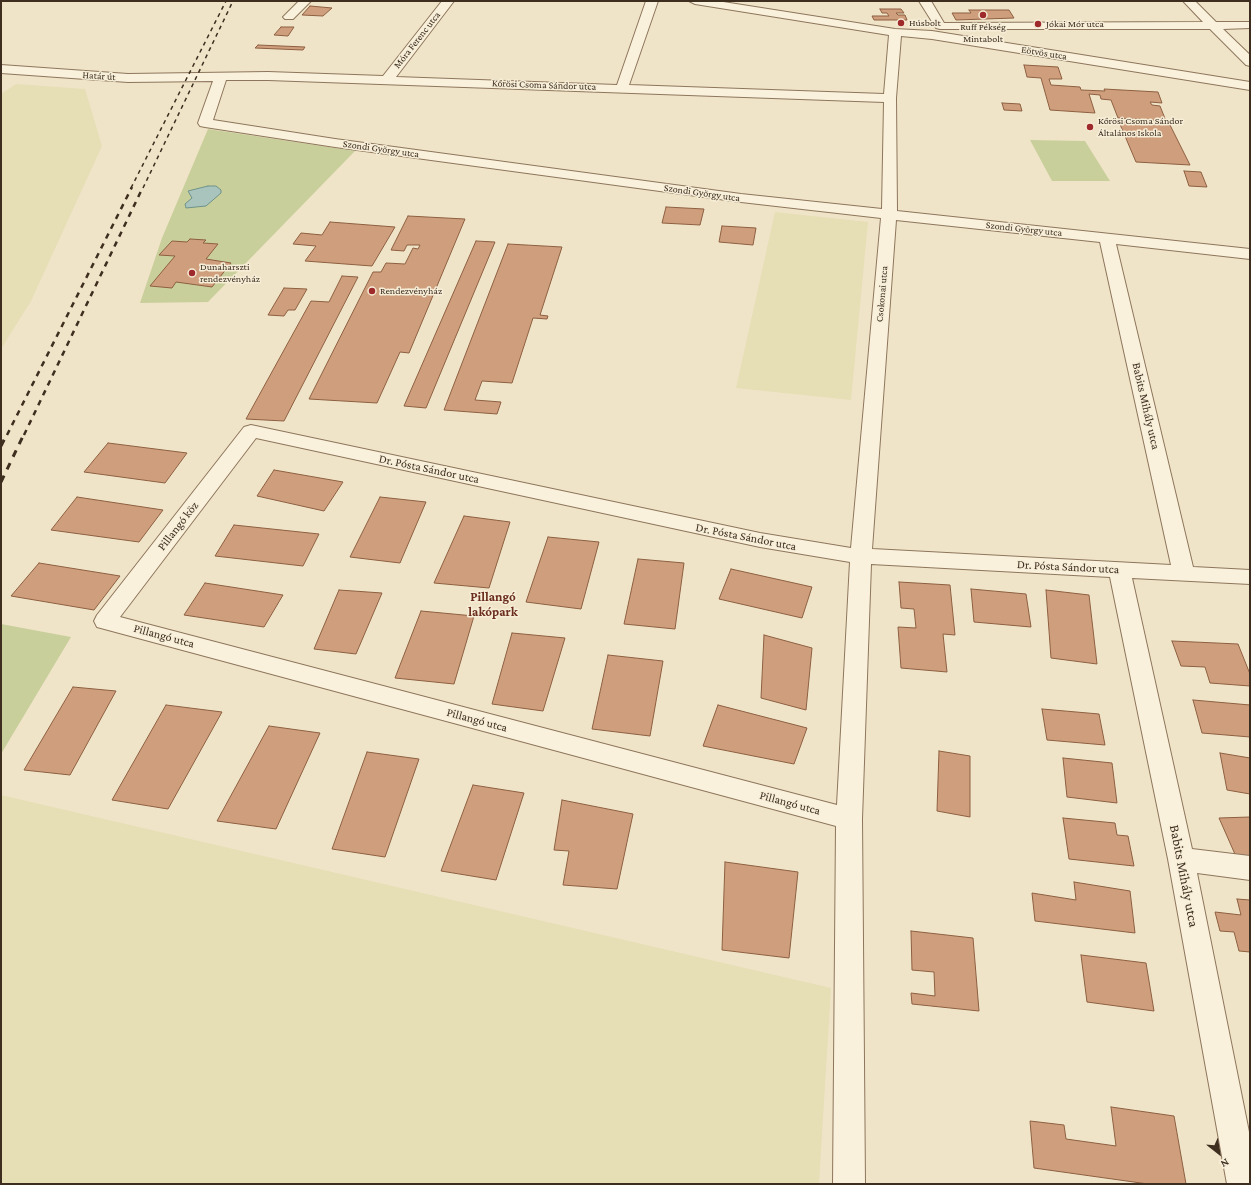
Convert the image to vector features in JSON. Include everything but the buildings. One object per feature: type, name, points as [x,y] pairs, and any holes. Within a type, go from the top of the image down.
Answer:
[{"type":"street","points":[[289,17],[305,1]]},
{"type":"street","name":"Móra Ferenc utca","points":[[387,80],[448,1]]},
{"type":"street","points":[[622,88],[652,1]]},
{"type":"street","name":"Eötvös utca","points":[[695,1],[895,32],[932,36],[1250,86]]},
{"type":"street","points":[[925,1],[940,26]]},
{"type":"street","points":[[1190,1],[1250,62]]},
{"type":"street","points":[[940,26],[1250,25]]},
{"type":"street","points":[[932,36],[940,26]]},
{"type":"street","name":"Csokonai utca","points":[[849,1184],[849,819],[861,556],[889,214],[891,142],[890,98],[895,32]]},
{"type":"street","name":"Határ út","points":[[1,69],[128,78],[198,76]]},
{"type":"street","name":"Kőrösi Csoma Sándor utca","points":[[198,76],[387,80],[890,98]]},
{"type":"street","name":"Szondi György utca","points":[[221,76],[205,123],[335,143],[734,197],[1250,254]]},
{"type":"street","name":"Babits Mihály utca","points":[[1107,238],[1184,573]]},
{"type":"street","name":"Dr. Pósta Sándor utca","points":[[251,431],[760,540],[861,556],[1250,577]]},
{"type":"street","name":"Pillangó köz","points":[[106,620],[251,431]]},
{"type":"street","name":"Babits Mihály utca","points":[[1119,570],[1181,859],[1243,1184]]},
{"type":"street","name":"Pillangó utca","points":[[106,620],[849,819]]},
{"type":"street","points":[[1181,859],[1250,868]]},
{"type":"shaded area","points":[[16,84],[85,89],[102,146],[31,301],[1,349],[1,94]]},
{"type":"shaded area","points":[[775,212],[868,222],[851,400],[736,388]]},
{"type":"shaded area","points":[[1,795],[831,988],[819,1184],[1,1184]]},
{"type":"green space","points":[[208,129],[355,151],[208,302],[140,303],[162,238]]},
{"type":"green space","points":[[1030,140],[1085,141],[1110,181],[1052,181]]},
{"type":"green space","points":[[1,624],[71,637],[1,754]]},
{"type":"water","points":[[208,186],[216,186],[221,190],[221,193],[206,206],[186,208],[185,204],[192,198],[188,191]]},
{"type":"railway","points":[[131,188],[226,1]]},
{"type":"railway","points":[[143,188],[233,1]]},
{"type":"railway","points":[[7,435],[132,187]]},
{"type":"railway","points":[[24,435],[143,187]]},
{"type":"railway","points":[[1,446],[7,434]]},
{"type":"railway","points":[[1,482],[24,434]]},
{"type":"place","name":"Ruff Pékség Mintabolt","points":[[983,15]]},
{"type":"place","name":"Húsbolt","points":[[901,23]]},
{"type":"place","name":"Jókai Mór utca","points":[[1038,24]]},
{"type":"place","name":"Kőrösi Csoma Sándor Általános Iskola","points":[[1090,127]]},
{"type":"place","name":"Dunaharszti rendezvényház","points":[[192,273]]},
{"type":"place","name":"Rendezvényház","points":[[372,291]]},
{"type":"district","name":"Pillangó lakópark","points":[[493,604]]}]
